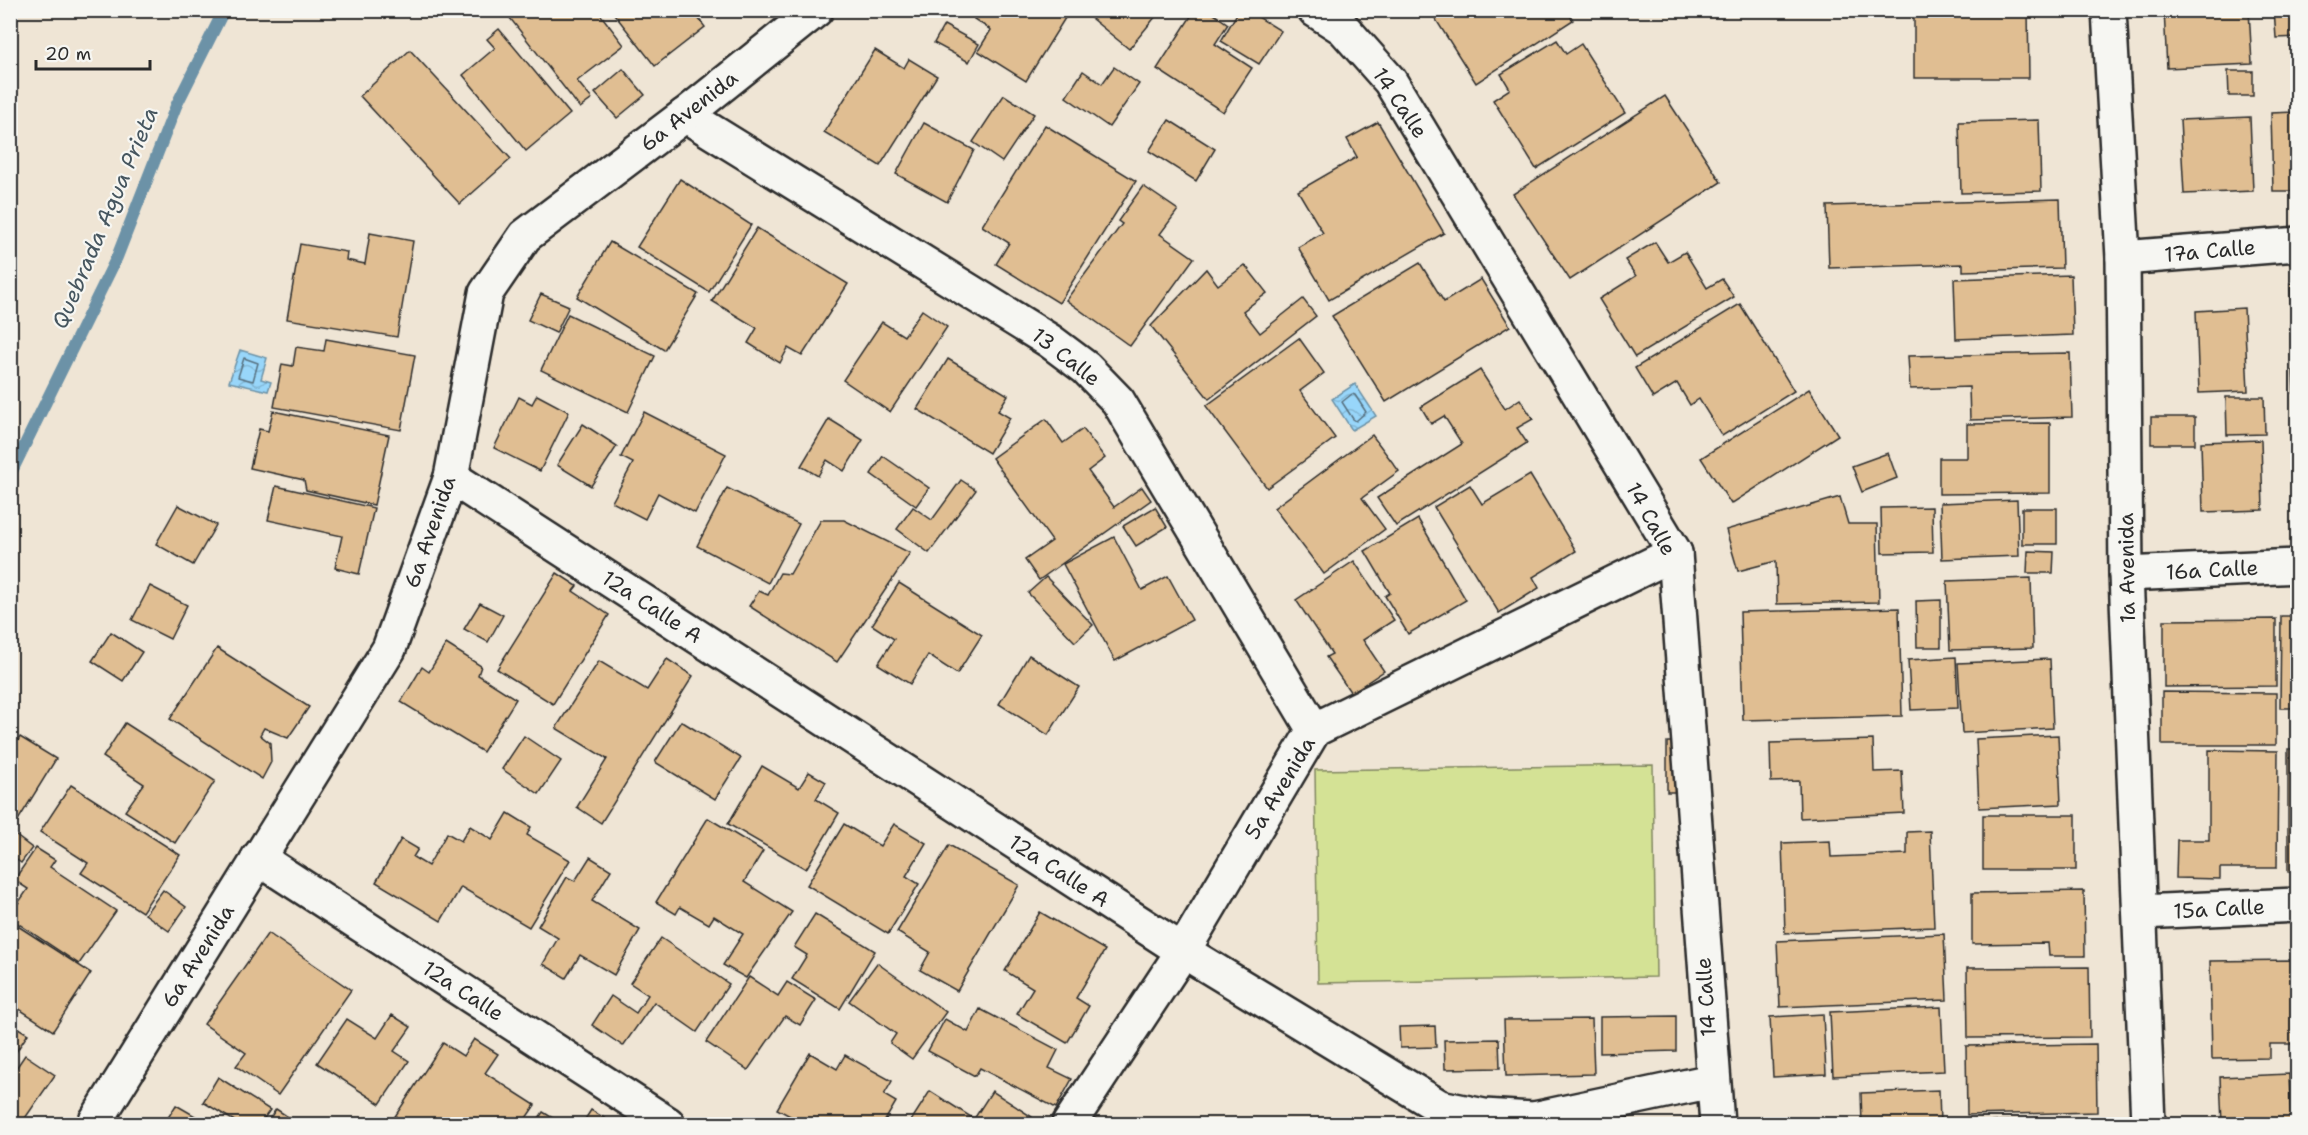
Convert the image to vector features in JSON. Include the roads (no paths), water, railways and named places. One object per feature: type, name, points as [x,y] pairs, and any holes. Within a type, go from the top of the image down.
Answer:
[{"type":"street","name":"6a Avenida","points":[[94,1125],[389,649],[451,477],[486,293],[525,236],[685,115],[816,10]]},
{"type":"street","name":"14 Calle","points":[[1315,10],[1343,28],[1390,81],[1675,553],[1717,1125]]},
{"type":"street","name":"1a Avenida","points":[[2109,10],[2123,258],[2126,574],[2148,1125]]},
{"type":"street","name":"13 Calle","points":[[685,115],[1050,341],[1086,368],[1118,401],[1314,730]]},
{"type":"street","name":"17a Calle","points":[[2123,258],[2298,244]]},
{"type":"street","name":"12a Calle A","points":[[451,477],[1183,951],[1440,1107],[1484,1116],[1534,1119],[1712,1081]]},
{"type":"street","name":"5a Avenida","points":[[1069,1125],[1183,951],[1314,730],[1675,553]]},
{"type":"street","name":"16a Calle","points":[[2126,574],[2298,566]]},
{"type":"street","name":"12a Calle","points":[[258,858],[668,1125]]},
{"type":"street","name":"15a Calle","points":[[2140,912],[2298,905]]},
{"type":"water","points":[[240,350],[267,358],[261,379],[271,382],[268,391],[229,382]]},
{"type":"water","points":[[1355,384],[1376,416],[1352,430],[1332,399]]},
{"type":"waterway","name":"Quebrada Agua Prieta","points":[[10,475],[117,257],[176,106],[224,10]]}]
